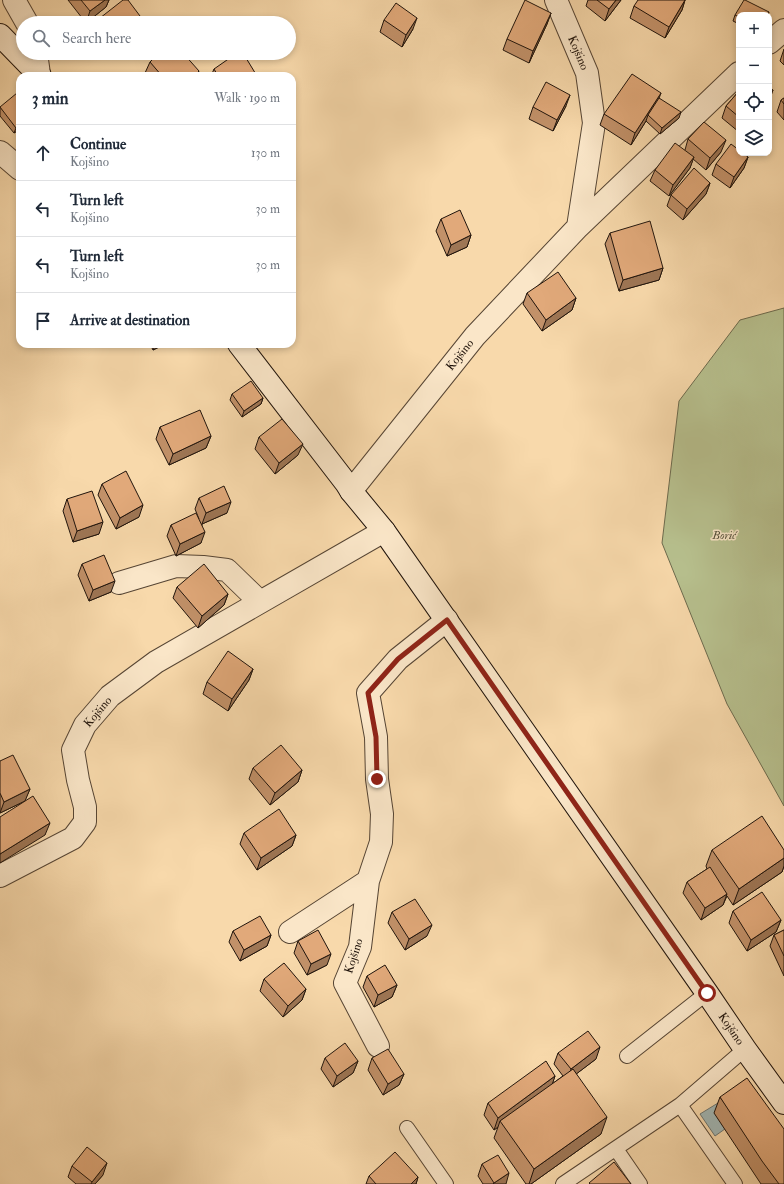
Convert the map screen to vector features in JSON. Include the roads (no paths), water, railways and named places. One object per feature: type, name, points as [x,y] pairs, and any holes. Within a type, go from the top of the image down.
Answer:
[{"type":"street","points":[[14,0],[23,16]]},
{"type":"street","name":"Kojšino","points":[[556,0],[587,73],[594,123],[578,227]]},
{"type":"street","points":[[772,41],[784,30]]},
{"type":"street","points":[[0,35],[16,49]]},
{"type":"street","points":[[29,60],[38,68]]},
{"type":"street","name":"Kojšino","points":[[350,491],[475,336],[578,227],[736,76]]},
{"type":"street","points":[[0,152],[16,166]]},
{"type":"street","name":"Kojšino","points":[[242,348],[346,483],[350,491],[384,531],[784,1103]]},
{"type":"street","name":"Kojšino","points":[[0,876],[73,838],[85,822],[85,807],[78,780],[73,750],[85,725],[110,696],[156,662],[384,531]]},
{"type":"street","points":[[119,582],[176,566],[227,570],[260,602]]},
{"type":"street","name":"Kojšino","points":[[378,1046],[345,983],[360,947],[368,881],[381,842],[382,814],[377,779],[376,737],[368,693],[398,659],[447,620]]},
{"type":"street","points":[[290,932],[368,881]]},
{"type":"lane","points":[[627,1056],[707,993]]},
{"type":"lane","points":[[563,1184],[680,1105],[745,1049]]},
{"type":"lane","points":[[680,1105],[735,1184]]},
{"type":"lane","points":[[407,1128],[446,1184]]},
{"type":"lane","points":[[616,1149],[640,1184]]},
{"type":"park label","name":"Borić","points":[[724,535]]}]
